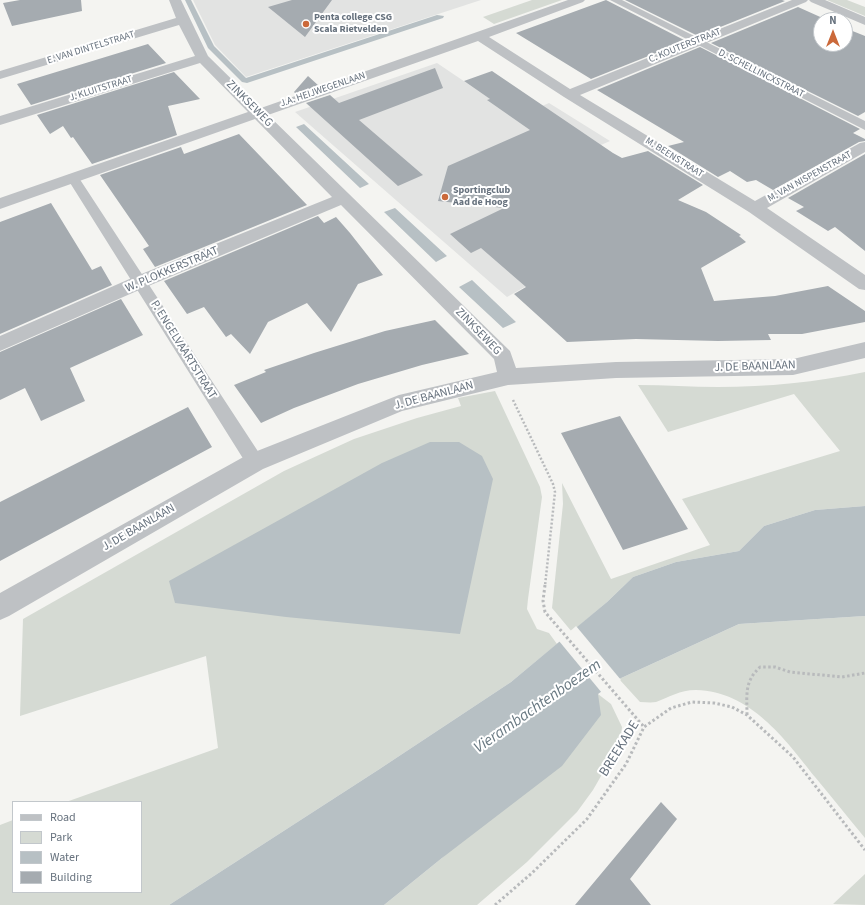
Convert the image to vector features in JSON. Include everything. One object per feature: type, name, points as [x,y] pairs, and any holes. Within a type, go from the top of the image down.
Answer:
[{"type":"street","name":"ZINKSEWEG","points":[[174,0],[202,58],[503,356],[508,377]]},
{"type":"street","name":"J.A. HEIJWEGENLAAN","points":[[0,204],[257,113],[480,37],[579,0]]},
{"type":"street","name":"D. SCHELLINCXSTRAAT","points":[[615,0],[865,126]]},
{"type":"street","name":"C. KOUTERSTRAAT","points":[[569,94],[802,0]]},
{"type":"street","points":[[815,0],[865,21]]},
{"type":"street","name":"E. VAN DINTELSTRAAT","points":[[0,75],[183,20]]},
{"type":"street","name":"M. BEENSTRAAT","points":[[480,37],[569,94],[755,208],[865,284]]},
{"type":"street","name":"J. KLUITSTRAAT","points":[[0,121],[202,58]]},
{"type":"street","name":"M. VAN NISPENSTRAAT","points":[[755,208],[865,146]]},
{"type":"street","name":"P. ENGELVAARTSTRAAT","points":[[72,178],[255,462]]},
{"type":"street","name":"W. PLOKKERSTRAAT","points":[[0,344],[140,282],[344,198]]},
{"type":"street","name":"J. DE BAANLAAN","points":[[0,607],[255,462],[399,403],[508,377],[616,370],[793,367],[865,350]]},
{"type":"path","points":[[508,377],[508,389],[553,484],[555,492],[543,601],[545,612],[554,625],[644,727]]},
{"type":"path","points":[[747,715],[747,689],[751,676],[760,667],[775,667],[790,672],[842,677],[865,673]]},
{"type":"path","name":"BREEKADE","points":[[495,905],[532,873],[587,818],[626,764],[644,727],[671,708],[692,702],[714,703],[726,706],[747,715],[793,757],[865,850]]},
{"type":"shaded area","name":"Penta college CSG Scala Rietvelden","points":[[193,0],[481,0],[246,77],[215,45]]},
{"type":"shaded area","points":[[437,63],[517,117],[549,103],[610,141],[533,175],[611,238],[507,297],[295,112]]},
{"type":"green space","points":[[532,0],[562,0],[494,24],[483,17]]},
{"type":"green space","points":[[827,0],[847,0],[865,7],[865,16]]},
{"type":"green space","points":[[865,372],[865,506],[815,510],[764,526],[739,551],[676,562],[633,577],[572,632],[552,608],[563,504],[562,483],[611,579],[710,545],[682,499],[840,451],[794,394],[668,432],[638,385],[708,387],[755,386],[810,381]]},
{"type":"green space","points":[[495,391],[540,487],[542,497],[527,609],[537,629],[549,633],[557,644],[511,682],[169,905],[0,905],[0,825],[12,820],[12,893],[142,893],[142,801],[69,801],[218,748],[206,656],[20,716],[23,619],[284,471],[354,439],[417,418],[461,406],[458,398]]},
{"type":"green space","points":[[865,616],[865,838],[778,733],[749,708],[733,699],[715,692],[696,690],[680,692],[656,702],[640,702],[619,679],[739,624]]},
{"type":"green space","points":[[598,694],[611,704],[622,727],[620,743],[593,790],[577,812],[527,862],[477,905],[384,905],[442,858]]},
{"type":"green space","points":[[865,874],[865,905],[833,904]]},
{"type":"water","points":[[185,0],[191,0],[214,46],[246,78],[437,15],[444,16],[443,18],[247,83],[242,82],[208,48]]},
{"type":"water","points":[[304,124],[369,184],[360,188],[296,127]]},
{"type":"water","points":[[395,208],[447,256],[436,262],[384,212]]},
{"type":"water","points":[[472,280],[516,322],[503,328],[459,287]]},
{"type":"water","points":[[430,442],[459,442],[482,456],[493,479],[460,634],[286,617],[175,603],[169,581],[382,463]]},
{"type":"water","name":"Vierambachtenboezem","points":[[865,506],[865,616],[739,624],[619,679],[598,694],[601,715],[562,766],[442,858],[384,905],[169,905],[511,682],[607,602],[633,577],[676,562],[739,551],[764,526],[815,510]]},
{"type":"pier","points":[[576,626],[621,680],[602,693],[559,641]]},
{"type":"building","points":[[20,0],[81,0],[82,11],[12,26],[3,3]]},
{"type":"building","points":[[292,0],[332,0],[305,37],[268,7]]},
{"type":"building","points":[[606,0],[686,41],[591,79],[516,33]]},
{"type":"building","points":[[625,0],[782,0],[785,1],[698,36]]},
{"type":"building","points":[[798,7],[813,14],[813,52],[853,52],[853,31],[865,36],[865,112],[858,116],[711,43]]},
{"type":"building","points":[[148,44],[166,63],[31,105],[17,84]]},
{"type":"building","points":[[700,47],[860,129],[853,133],[865,139],[865,141],[859,142],[773,190],[756,180],[747,182],[730,171],[718,177],[668,146],[684,142],[597,90]]},
{"type":"building","points":[[435,68],[443,88],[359,120],[423,175],[398,186],[306,103],[330,95],[339,103]]},
{"type":"building","points":[[492,71],[622,158],[648,151],[703,185],[678,200],[706,212],[741,235],[739,236],[746,242],[701,268],[714,301],[775,296],[828,286],[865,311],[865,322],[802,334],[768,334],[771,340],[718,341],[636,339],[567,342],[514,294],[526,287],[481,248],[471,253],[450,234],[504,208],[438,201],[448,166],[530,130],[487,100],[490,99],[464,81]]},
{"type":"building","points":[[174,72],[200,99],[168,106],[177,135],[92,164],[73,137],[71,138],[63,126],[50,134],[37,115]]},
{"type":"building","points":[[308,76],[319,86],[296,94],[294,92]]},
{"type":"building","points":[[239,134],[307,205],[155,267],[143,249],[149,246],[100,175],[181,147],[184,154]]},
{"type":"building","points":[[865,154],[865,251],[835,227],[828,231],[796,211],[804,207],[788,198]]},
{"type":"building","points":[[51,203],[92,270],[101,266],[112,285],[0,334],[0,222]]},
{"type":"building","points":[[318,216],[324,223],[336,217],[383,275],[358,284],[331,332],[307,303],[268,322],[250,354],[231,334],[226,337],[204,307],[187,314],[164,281]]},
{"type":"building","points":[[121,299],[143,335],[70,368],[85,401],[41,421],[25,388],[0,400],[0,352]]},
{"type":"building","points":[[435,320],[469,354],[422,365],[358,384],[294,408],[261,423],[234,385],[266,372],[264,370],[314,353],[385,331]]},
{"type":"building","points":[[188,407],[212,447],[0,561],[0,502]]},
{"type":"building","points":[[620,416],[688,529],[623,550],[561,433]]},
{"type":"building","points":[[661,802],[677,819],[630,879],[651,905],[575,905]]},
{"type":"place","name":"Penta college CSG Scala Rietvelden","points":[[306,24]]},
{"type":"place","name":"Sportingclub Aad de Hoog","points":[[445,197]]}]
